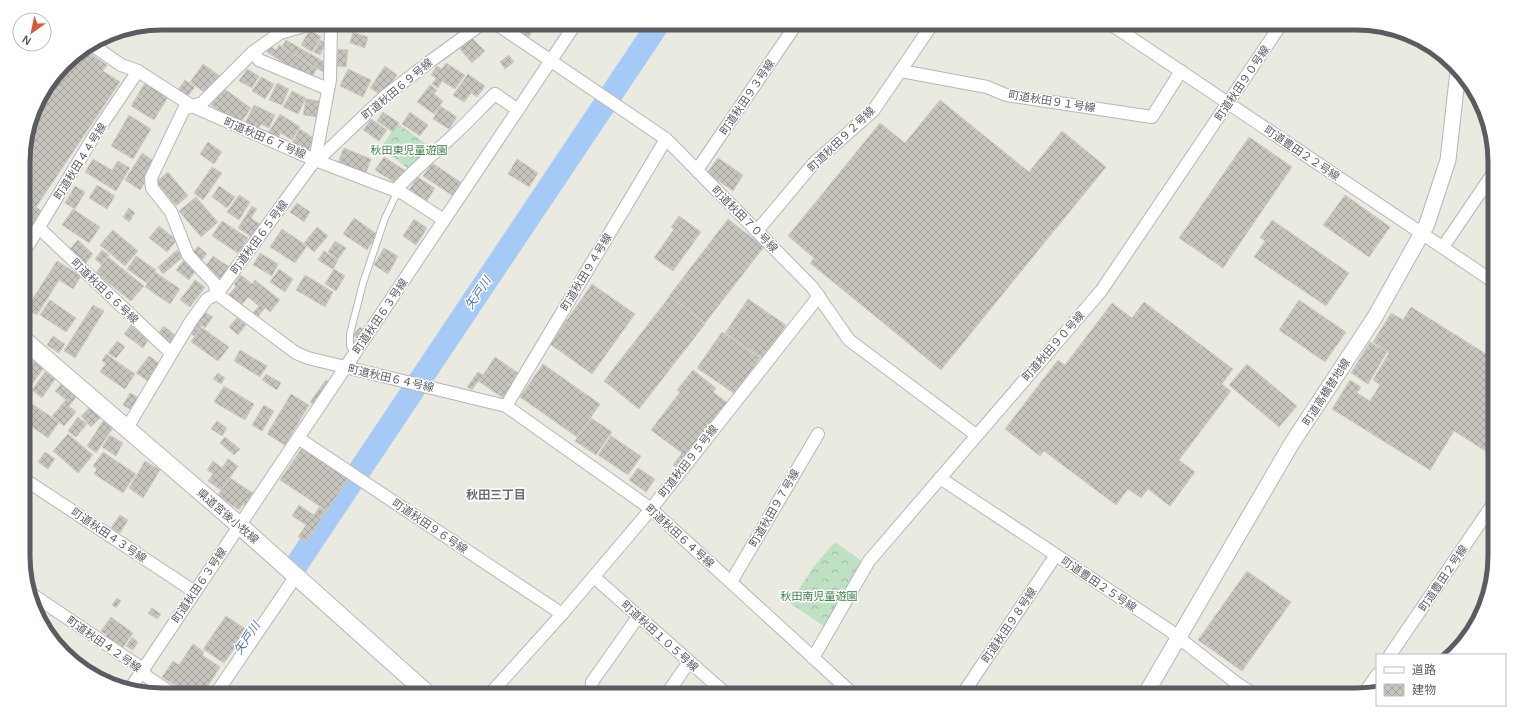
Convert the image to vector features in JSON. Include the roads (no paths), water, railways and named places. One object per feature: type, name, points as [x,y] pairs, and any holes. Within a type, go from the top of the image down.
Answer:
[{"type":"main road","name":"県道宮後小牧線","points":[[30,345],[239,525],[421,688]]},
{"type":"street","name":"町道秋田６４号線","points":[[290,30],[280,33],[253,52],[202,103],[184,109],[151,178],[152,188],[171,212],[188,255],[214,283],[217,294],[296,353],[308,358],[506,406],[651,509],[846,688]]},
{"type":"street","name":"町道秋田６５号線","points":[[127,428],[171,353],[207,299],[217,294],[315,160],[330,80],[331,30]]},
{"type":"street","name":"町道秋田６９号線","points":[[315,160],[324,154],[385,96],[473,30]]},
{"type":"street","name":"町道秋田７０号線","points":[[506,30],[666,139],[812,287],[849,340],[976,435]]},
{"type":"street","name":"町道秋田６３号線","points":[[134,684],[142,674],[194,592],[571,30]]},
{"type":"street","name":"町道秋田９３号線","points":[[697,170],[792,30]]},
{"type":"street","name":"町道秋田９２号線","points":[[757,231],[814,163],[873,111],[928,30]]},
{"type":"street","name":"町道豊田２２号線","points":[[1120,30],[1488,278]]},
{"type":"street","name":"町道秋田９０号線","points":[[813,658],[870,561],[976,435],[1101,291],[1277,30]]},
{"type":"street","name":"町道秋田６７号線","points":[[96,48],[121,65],[138,71],[192,106],[315,160],[397,191],[444,220]]},
{"type":"street","points":[[253,52],[259,60],[328,89]]},
{"type":"street","name":"町道秋田４４号線","points":[[30,243],[87,148],[138,71]]},
{"type":"street","name":"町道秋田９１号線","points":[[900,71],[987,87],[1006,95],[1152,117],[1181,71]]},
{"type":"street","name":"町道高橋替地線","points":[[1149,688],[1292,444],[1375,317],[1422,234],[1432,214],[1448,160],[1457,77]]},
{"type":"street","points":[[397,191],[408,177],[468,122],[495,94],[518,110]]},
{"type":"street","name":"町道秋田９４号線","points":[[506,406],[666,139]]},
{"type":"street","points":[[1443,247],[1488,181]]},
{"type":"street","name":"町道秋田６６号線","points":[[40,228],[171,353]]},
{"type":"street","name":"町道秋田９５号線","points":[[495,688],[562,614],[651,509],[818,296]]},
{"type":"street","name":"町道秋田９７号線","points":[[731,582],[818,434]]},
{"type":"street","name":"町道秋田９６号線","points":[[298,438],[562,614]]},
{"type":"street","name":"町道豊田２５号線","points":[[940,478],[1169,630],[1177,638],[1244,688]]},
{"type":"street","name":"町道秋田４３号線","points":[[30,483],[194,592]]},
{"type":"street","name":"町道豊田２号線","points":[[1391,654],[1488,511]]},
{"type":"street","name":"町道秋田９８号線","points":[[970,688],[1056,555]]},
{"type":"street","points":[[220,688],[296,576]]},
{"type":"street","name":"町道秋田１０５号線","points":[[594,577],[719,688]]},
{"type":"street","name":"町道秋田４２号線","points":[[37,599],[163,688]]},
{"type":"street","points":[[42,610],[142,674]]},
{"type":"street","points":[[592,688],[592,682],[638,617]]},
{"type":"street","points":[[671,688],[689,662]]},
{"type":"street","points":[[1368,687],[1376,676]]},
{"type":"lane","points":[[354,354],[350,346],[350,334],[363,283],[385,218],[397,191]]},
{"type":"waterway","name":"矢戸川","points":[[297,564],[654,30]]},
{"type":"district","name":"秋田三丁目","points":[[496,495]]},
{"type":"park label","name":"秋田東児童遊園","points":[[409,150]]},
{"type":"park label","name":"秋田南児童遊園","points":[[819,596]]}]
